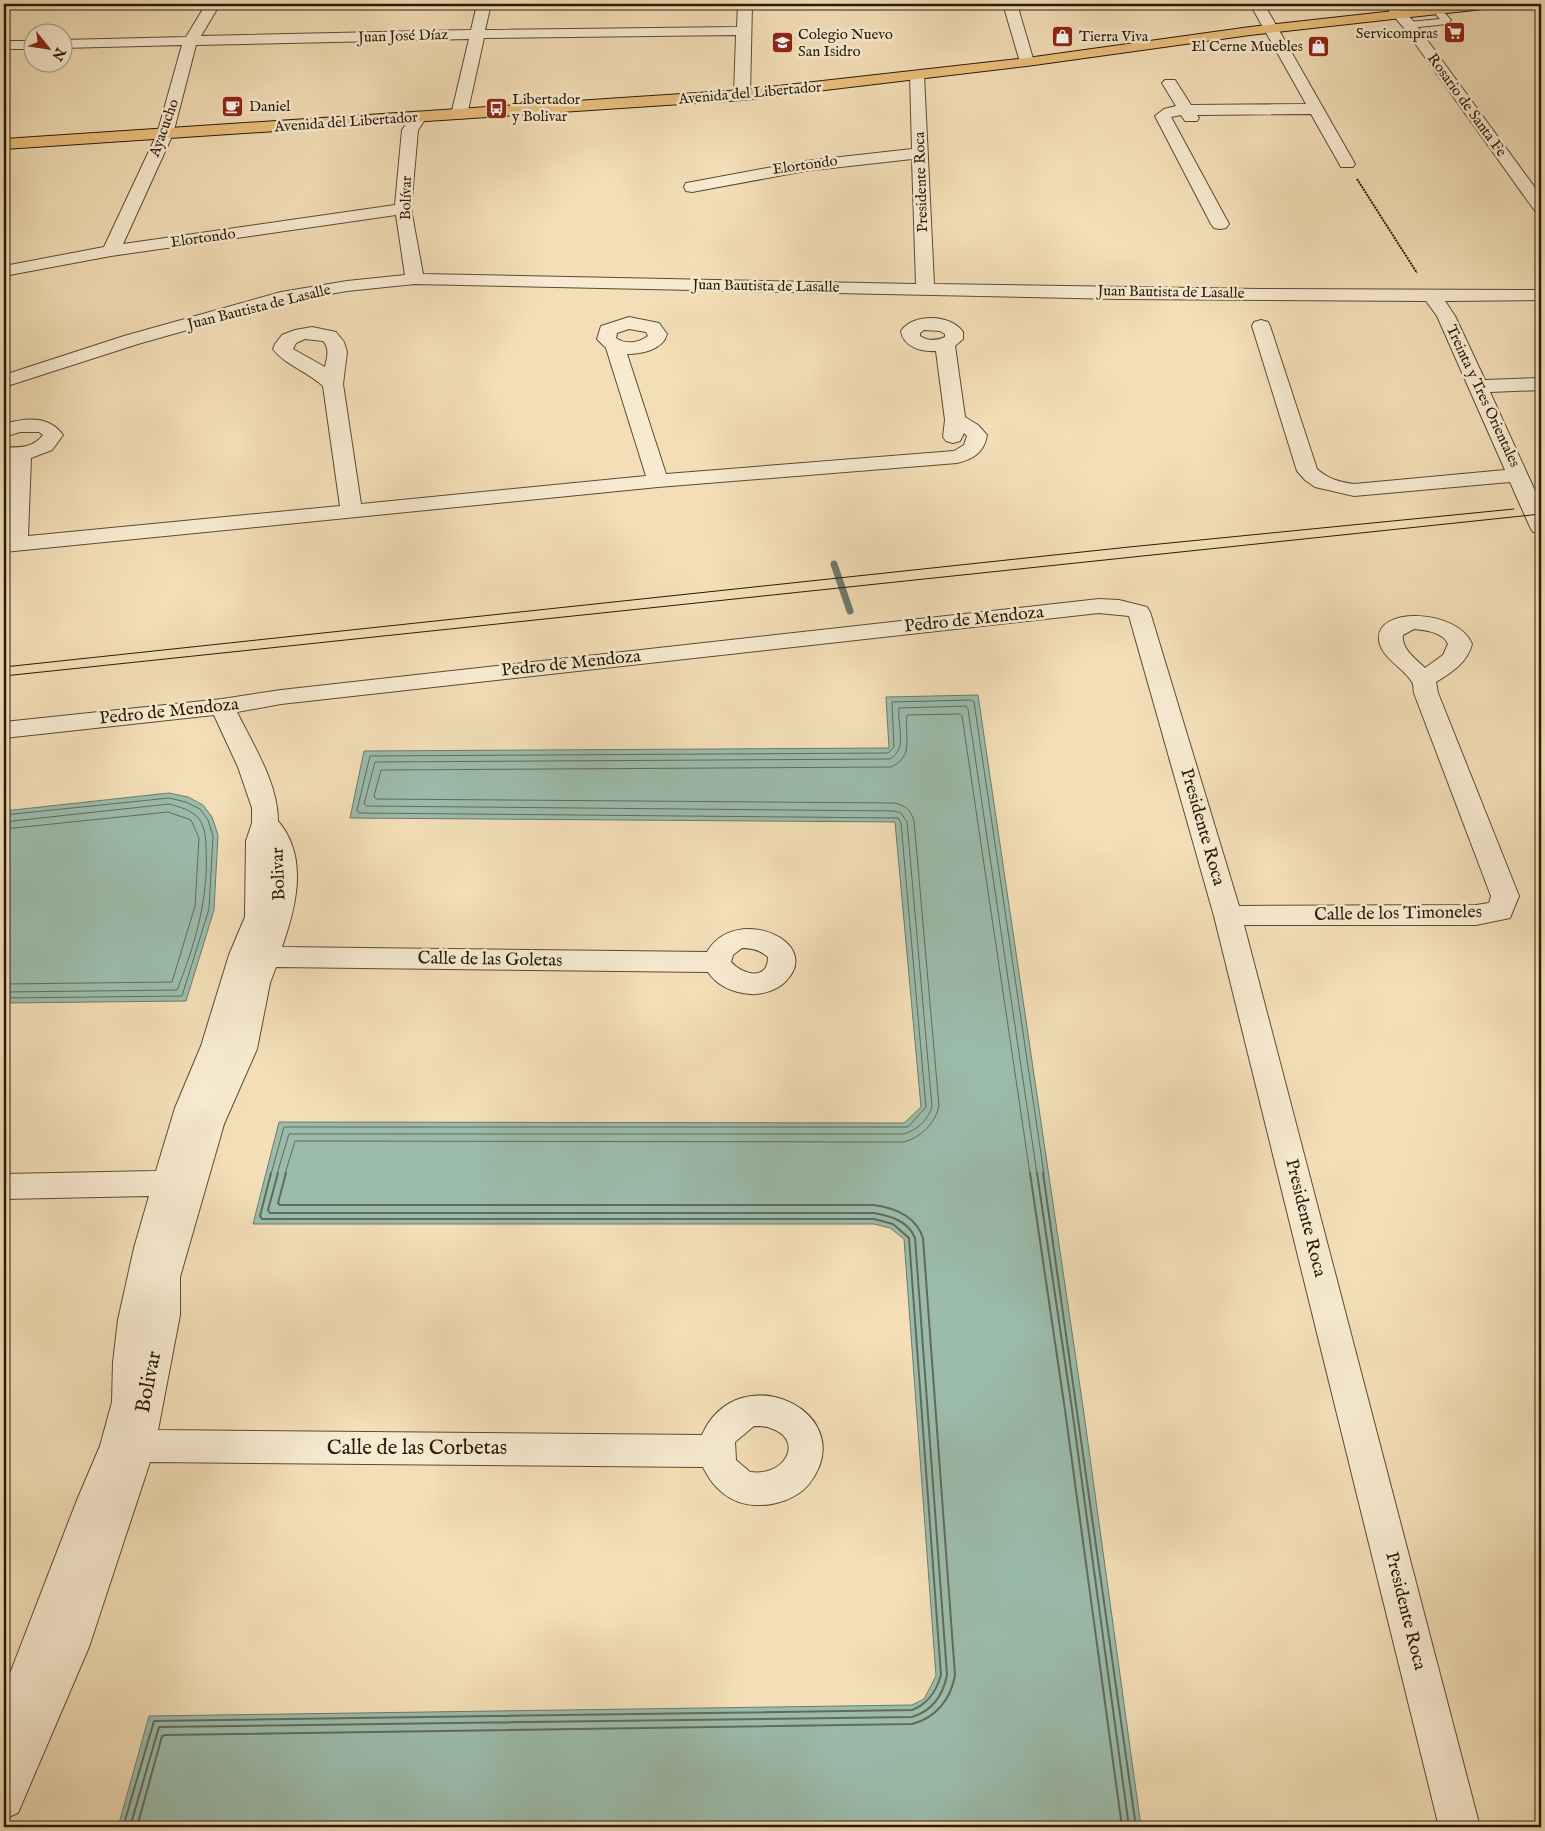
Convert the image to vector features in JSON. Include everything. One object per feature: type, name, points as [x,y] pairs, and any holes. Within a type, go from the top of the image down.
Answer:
[{"type":"main road","name":"Avenida del Libertador","points":[[4,144],[742,95],[1027,62],[1270,29],[1492,4]]},
{"type":"street","name":"Ayacucho","points":[[111,251],[165,134],[190,42],[214,4]]},
{"type":"street","points":[[459,114],[484,4]]},
{"type":"street","points":[[742,95],[745,4]]},
{"type":"street","points":[[1010,4],[1027,62]]},
{"type":"street","points":[[1257,4],[1347,164]]},
{"type":"street","name":"Rosario de Santa Fe","points":[[1399,14],[1541,207]]},
{"type":"street","name":"Juan José Díaz","points":[[72,44],[476,34],[744,31]]},
{"type":"street","points":[[4,46],[22,45]]},
{"type":"street","name":"Presidente Roca","points":[[917,75],[925,289]]},
{"type":"street","points":[[1170,83],[1188,114]]},
{"type":"street","points":[[1220,224],[1166,124],[1188,114],[1318,112]]},
{"type":"street","name":"Bolívar","points":[[415,279],[403,209],[410,130],[418,118]]},
{"type":"street","name":"Elortondo","points":[[692,187],[803,165],[920,153]]},
{"type":"street","name":"Elortondo","points":[[4,271],[111,251],[403,209]]},
{"type":"street","name":"Juan Bautista de Lasalle","points":[[4,381],[131,340],[287,296],[346,286],[415,279],[925,289],[1432,296],[1541,295]]},
{"type":"street","name":"Treinta y Tres Orientales","points":[[1432,296],[1446,316],[1541,527]]},
{"type":"street","points":[[1261,326],[1307,471],[1316,480],[1332,486],[1354,490],[1519,475]]},
{"type":"street","points":[[4,431],[32,424],[47,428],[53,435],[46,445],[39,449],[12,453],[11,544],[658,481],[957,457],[968,454],[975,446],[977,435],[971,429],[955,420],[945,344]]},
{"type":"street","points":[[615,346],[658,481]]},
{"type":"street","points":[[333,384],[351,511]]},
{"type":"street","points":[[1483,395],[1510,395],[1519,384],[1541,384]]},
{"type":"street","name":"Pedro de Mendoza","points":[[4,730],[222,708],[281,697],[1099,606],[1119,607],[1139,612]]},
{"type":"street","name":"Presidente Roca","points":[[1139,612],[1228,916],[1460,1827]]},
{"type":"street","name":"Calle de los Timoneles","points":[[1228,916],[1476,915],[1500,911],[1505,896],[1426,693],[1424,680]]},
{"type":"street","name":"Bolivar","points":[[4,1798],[70,1646],[128,1446],[130,1362],[143,1278],[180,1183],[242,1050],[258,918],[259,841],[264,823],[264,808],[251,767],[222,708]]},
{"type":"street","name":"Calle de las Goletas","points":[[254,956],[717,962]]},
{"type":"street","points":[[4,1186],[180,1183]]},
{"type":"street","name":"Bolivar","points":[[4,1740],[95,1500],[128,1446]]},
{"type":"street","name":"Calle de las Corbetas","points":[[128,1446],[716,1451]]},
{"type":"path","points":[[1347,164],[1432,296]]},
{"type":"water","points":[[978,695],[1083,1407],[1141,1827],[118,1827],[149,1716],[912,1705],[924,1699],[936,1676],[904,1239],[890,1228],[874,1224],[253,1224],[279,1122],[904,1123],[921,1107],[895,822],[350,818],[364,751],[889,748],[886,697]]},
{"type":"water","points":[[169,793],[188,797],[203,805],[212,817],[218,835],[214,910],[186,1001],[4,1003],[4,811]]},
{"type":"waterway","points":[[834,564],[850,611]]},
{"type":"tram line","points":[[4,667],[1129,547],[1514,509]]},
{"type":"tram line","points":[[4,676],[1541,514]]},
{"type":"place","name":"Servicompras","points":[[1454,33]]},
{"type":"place","name":"Tierra Viva","points":[[1063,36]]},
{"type":"place","name":"Colegio Nuevo San Isidro","points":[[782,43]]},
{"type":"place","name":"El Cerne Muebles","points":[[1319,46]]},
{"type":"place","name":"Daniel","points":[[233,106]]},
{"type":"place","name":"Libertador y Bolivar","points":[[496,108]]}]
